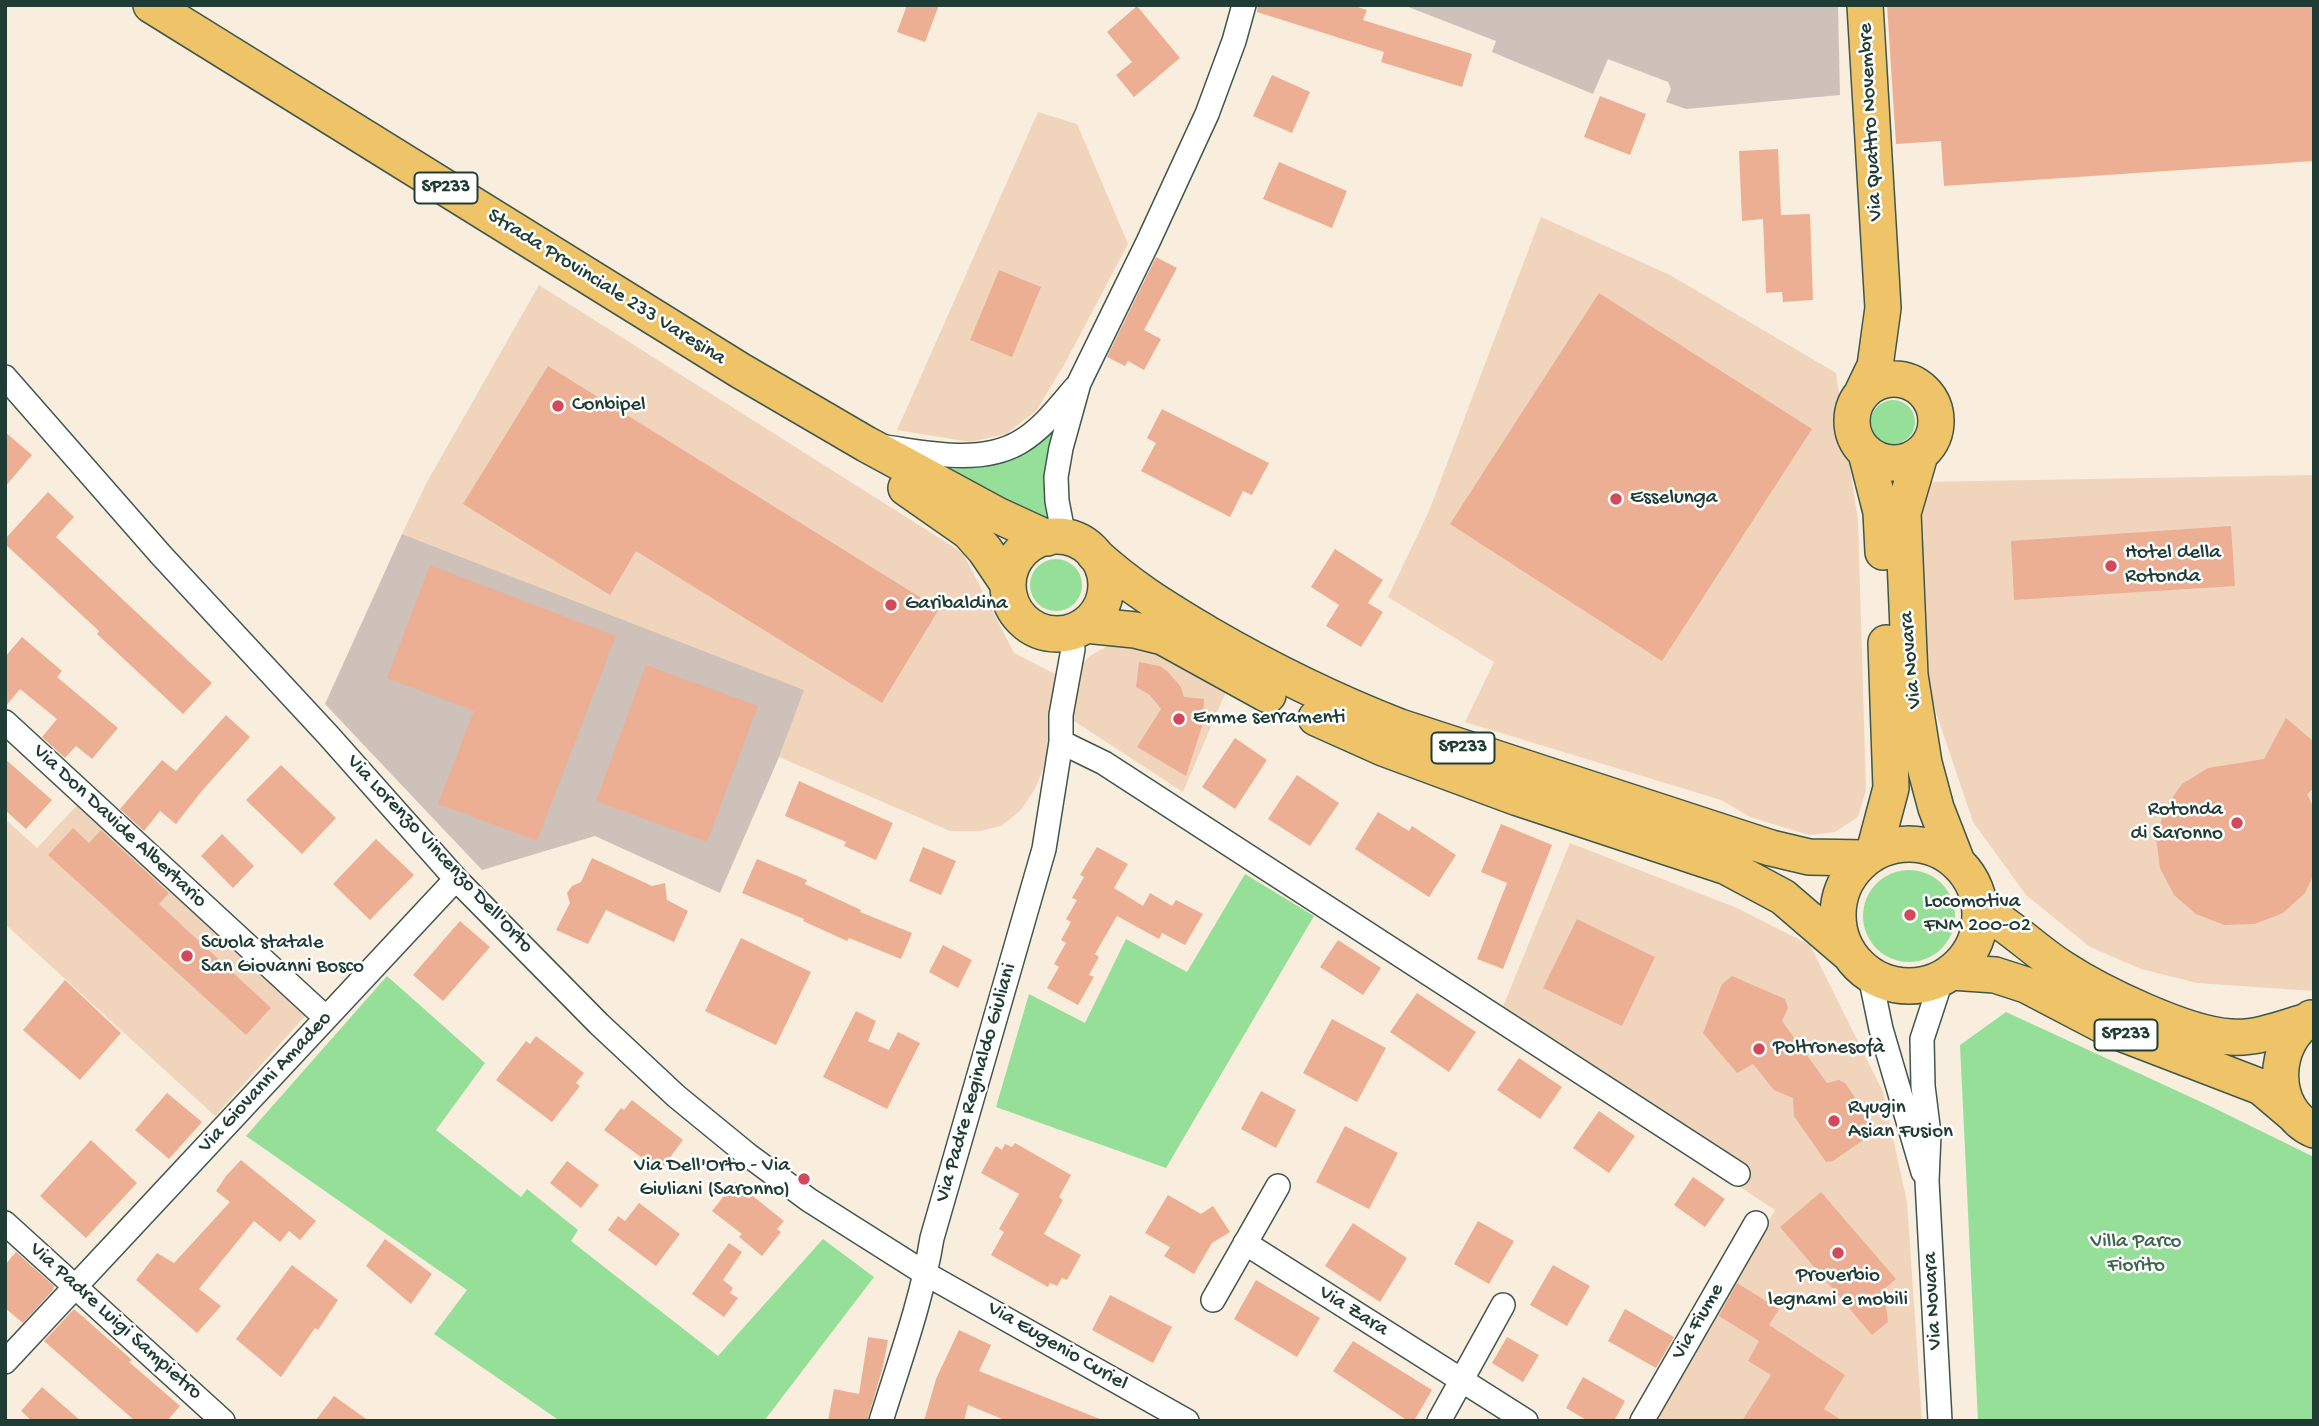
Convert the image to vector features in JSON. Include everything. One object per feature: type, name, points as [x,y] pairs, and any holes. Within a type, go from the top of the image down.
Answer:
[{"type":"main road","name":"Strada Provinciale 233 Varesina","points":[[151,5],[741,371],[866,444],[997,514],[1055,537]]},
{"type":"main road","name":"Via Quattro Novembre","points":[[1865,5],[1878,240]]},
{"type":"main road","name":"Via Novara","points":[[1869,855],[1891,788],[1881,512],[1866,453],[1858,445],[1851,419],[1854,405],[1875,366],[1883,308],[1878,240]]},
{"type":"main road","name":"Via Novara","points":[[1883,308],[1914,384],[1925,393],[1933,405],[1936,419],[1935,432],[1920,455],[1903,513],[1910,675],[1924,763],[1936,808],[1957,862]]},
{"type":"main road","name":"Strada Provinciale 233 Varesina","points":[[741,371],[969,532],[1008,584]]},
{"type":"main road","points":[[1862,393],[1873,384],[1886,379],[1901,379],[1914,384]]},
{"type":"main road","points":[[1866,453],[1880,461],[1895,464],[1920,455]]},
{"type":"main road","points":[[1008,584],[1011,568],[1019,554],[1031,544],[1055,537]]},
{"type":"main road","name":"SP233","points":[[1055,537],[1075,540],[1124,582],[1263,666],[1346,706],[1413,731],[1771,848],[1809,857],[1869,855],[1895,844],[1917,843],[1939,850],[1957,862],[1969,875],[1980,909],[1978,933],[1968,955],[1947,975]]},
{"type":"main road","points":[[1078,629],[1100,607],[1105,584],[1102,568],[1094,554]]},
{"type":"main road","name":"SP233","points":[[1008,584],[1010,601],[1017,614],[1027,625],[1041,632],[1056,634],[1078,629],[1135,629],[1163,637],[1260,691],[1382,748],[1518,798],[1727,867],[1783,897],[1859,964],[1893,985],[1918,986],[1947,975],[1995,975],[2026,985],[2110,1029],[2261,1087],[2304,1123]]},
{"type":"main road","points":[[1859,964],[1838,928],[1838,901],[1847,877],[1869,855]]},
{"type":"main road","name":"SP233","points":[[1980,909],[1998,918],[2062,968],[2100,991],[2191,1028],[2230,1037],[2265,1034],[2309,1019]]},
{"type":"main road","name":"SP233","points":[[2304,1123],[2284,1097],[2280,1077],[2282,1056],[2290,1038],[2309,1019]]},
{"type":"street","points":[[1055,537],[1056,477],[1060,448],[1079,383],[1207,114],[1230,53],[1244,5]]},
{"type":"street","name":"Via Lorenzo Vincenzo Dell'Orto","points":[[5,377],[161,555],[328,735],[456,879],[599,1024],[686,1104],[748,1155],[809,1200],[926,1274]]},
{"type":"street","points":[[866,444],[957,455],[999,451],[1021,442],[1035,431],[1079,383]]},
{"type":"street","name":"Via Padre Reginaldo Giuliani","points":[[881,1421],[926,1274],[932,1238],[1044,849],[1062,742],[1061,715],[1078,629]]},
{"type":"street","name":"Via Don Davide Albertario","points":[[5,722],[326,1018]]},
{"type":"street","points":[[1062,742],[1104,763],[1738,1174]]},
{"type":"street","name":"Via Giovanni Amadeo","points":[[5,1362],[456,879]]},
{"type":"street","name":"Via Novara","points":[[1859,964],[1881,1029],[1917,1157],[1927,1181]]},
{"type":"street","name":"Via Novara","points":[[1940,1421],[1927,1181],[1930,1152],[1923,1086],[1922,1039],[1947,975]]},
{"type":"street","points":[[1213,1300],[1278,1186]]},
{"type":"street","name":"Via Padre Luigi Sampietro","points":[[5,1223],[223,1421]]},
{"type":"street","name":"Via Fiume","points":[[1642,1421],[1756,1223]]},
{"type":"street","name":"Via Zara","points":[[1245,1243],[1526,1421]]},
{"type":"street","name":"Via Eugenio Curiel","points":[[926,1274],[1187,1421]]},
{"type":"street","points":[[1438,1421],[1503,1305]]},
{"type":"shaded area","points":[[1403,5],[1838,5],[1840,95],[1686,109],[1666,102],[1671,89],[1668,82],[1608,59],[1593,94],[1492,52],[1496,41]]},
{"type":"shaded area","points":[[1038,112],[1077,124],[1128,244],[1064,365],[1036,411],[1006,434],[970,442],[897,430]]},
{"type":"shaded area","points":[[1541,217],[1670,275],[1836,373],[1858,521],[1866,790],[1858,817],[1835,832],[1809,835],[1750,817],[1721,800],[1465,722],[1494,662],[1388,597],[1429,511]]},
{"type":"shaded area","points":[[539,285],[963,553],[1014,653],[1063,678],[1093,654],[1119,640],[1143,639],[1228,687],[1183,792],[1057,710],[1045,764],[1035,789],[1020,811],[1001,826],[980,831],[950,831],[779,757],[803,690],[402,534],[427,482]]},
{"type":"shaded area","points":[[2314,475],[2314,991],[2197,983],[2141,969],[2090,947],[2026,895],[1973,822],[1916,653],[1922,482]]},
{"type":"shaded area","points":[[402,534],[804,690],[779,757],[720,893],[595,836],[482,870],[325,704]]},
{"type":"shaded area","points":[[80,802],[306,1015],[215,1116],[5,924],[5,819],[37,848]]},
{"type":"shaded area","points":[[1570,843],[1737,908],[1810,945],[1883,1092],[1907,1202],[1922,1421],[1652,1421],[1775,1210],[1495,1026]]},
{"type":"green space","points":[[1893,400],[1908,407],[1915,422],[1908,437],[1893,444],[1878,437],[1871,422],[1878,407]]},
{"type":"green space","points":[[1057,423],[1051,521],[1028,516],[927,459]]},
{"type":"green space","points":[[1056,559],[1066,561],[1074,567],[1080,575],[1080,595],[1074,603],[1066,609],[1056,611],[1046,609],[1038,603],[1032,595],[1030,585],[1032,575],[1038,567],[1046,561]]},
{"type":"green space","points":[[1909,870],[1927,873],[1942,883],[1952,898],[1955,916],[1952,934],[1942,949],[1927,959],[1909,962],[1891,959],[1876,949],[1866,934],[1863,916],[1866,898],[1876,883],[1891,873]]},
{"type":"green space","points":[[1245,874],[1314,916],[1166,1168],[996,1107],[1029,994],[1085,1023],[1126,939],[1187,972]]},
{"type":"green space","points":[[387,976],[485,1063],[436,1130],[521,1197],[527,1189],[578,1230],[571,1241],[718,1356],[823,1239],[874,1277],[764,1421],[560,1421],[434,1334],[467,1290],[246,1136]]},
{"type":"green space","name":"Villa Parco Fiorito","points":[[2006,1012],[2314,1157],[2314,1421],[1978,1421],[1960,1045]]},
{"type":"building","points":[[907,5],[939,5],[925,42],[897,32]]},
{"type":"building","points":[[1258,5],[1351,5],[1367,10],[1363,20],[1472,54],[1462,87],[1381,62],[1384,52],[1257,12]]},
{"type":"building","points":[[1887,5],[2314,5],[2314,161],[1944,186],[1941,141],[1896,144]]},
{"type":"building","points":[[1137,6],[1180,58],[1134,97],[1116,75],[1132,62],[1107,32]]},
{"type":"building","points":[[1272,75],[1310,92],[1292,133],[1253,116]]},
{"type":"building","points":[[1600,96],[1646,114],[1630,155],[1584,137]]},
{"type":"building","points":[[1778,149],[1781,215],[1810,214],[1813,300],[1783,302],[1782,292],[1766,293],[1763,219],[1742,221],[1739,151]]},
{"type":"building","points":[[1279,162],[1347,191],[1332,228],[1263,199]]},
{"type":"building","points":[[1156,257],[1177,268],[1144,330],[1161,339],[1144,370],[1128,361],[1125,366],[1107,357]]},
{"type":"building","points":[[999,270],[1041,287],[1012,357],[970,340]]},
{"type":"building","name":"Esselunga","points":[[1599,293],[1812,429],[1662,661],[1450,524]]},
{"type":"building","points":[[548,366],[939,609],[882,703],[636,551],[610,595],[463,504]]},
{"type":"building","points":[[1162,409],[1269,463],[1252,495],[1243,491],[1230,517],[1141,471],[1156,443],[1147,438]]},
{"type":"building","points":[[5,432],[32,455],[5,487]]},
{"type":"building","points":[[48,492],[74,517],[56,537],[212,683],[183,714],[5,544],[5,539]]},
{"type":"building","points":[[2231,526],[2235,586],[2014,600],[2011,541]]},
{"type":"building","points":[[1335,549],[1383,580],[1368,603],[1383,612],[1361,647],[1326,626],[1339,605],[1311,587]]},
{"type":"building","points":[[430,565],[616,636],[537,841],[438,804],[474,711],[387,678]]},
{"type":"building","points":[[22,637],[62,671],[57,677],[118,728],[92,759],[76,746],[65,758],[42,737],[57,719],[20,689],[5,707],[5,657]]},
{"type":"building","name":"Emme serramenti","points":[[1139,662],[1160,666],[1168,672],[1181,687],[1184,697],[1204,699],[1203,723],[1186,776],[1137,747],[1161,709],[1150,695],[1136,687]]},
{"type":"building","points":[[646,665],[758,706],[707,842],[596,801]]},
{"type":"building","points":[[226,715],[250,737],[176,824],[160,811],[144,831],[120,809],[162,760],[176,771]]},
{"type":"building","name":"Rotonda di Saronno","points":[[2286,718],[2314,742],[2314,788],[2307,794],[2314,809],[2314,874],[2305,893],[2283,913],[2255,924],[2224,925],[2196,914],[2174,895],[2160,868],[2156,838],[2165,808],[2182,784],[2208,768],[2264,759]]},
{"type":"building","points":[[1235,738],[1267,760],[1235,809],[1202,787]]},
{"type":"building","points":[[5,759],[52,800],[26,829],[5,810]]},
{"type":"building","points":[[281,765],[336,818],[302,854],[246,800]]},
{"type":"building","points":[[1297,775],[1339,803],[1310,846],[1268,819]]},
{"type":"building","points":[[799,781],[893,823],[876,860],[844,846],[846,842],[785,816]]},
{"type":"building","points":[[1378,812],[1409,831],[1412,826],[1456,855],[1429,897],[1355,849]]},
{"type":"building","points":[[1501,824],[1552,845],[1503,969],[1477,959],[1507,883],[1481,872]]},
{"type":"building","name":"Scuola statale San Giovanni Bosco","points":[[73,828],[89,843],[101,830],[169,893],[159,904],[271,1008],[246,1035],[48,855]]},
{"type":"building","points":[[222,834],[254,866],[233,888],[201,856]]},
{"type":"building","points":[[376,839],[414,875],[370,920],[333,884]]},
{"type":"building","points":[[923,847],[956,861],[941,895],[909,881]]},
{"type":"building","points":[[1097,847],[1128,864],[1114,888],[1143,906],[1150,893],[1172,906],[1176,900],[1203,914],[1185,945],[1162,933],[1159,939],[1117,916],[1095,954],[1099,957],[1089,975],[1094,977],[1078,1005],[1047,988],[1059,967],[1054,964],[1066,943],[1061,940],[1071,922],[1066,919],[1077,900],[1072,898],[1084,877],[1080,875]]},
{"type":"building","points":[[592,858],[652,886],[665,883],[667,900],[688,911],[674,942],[606,910],[588,944],[556,930],[570,903],[567,893],[572,886],[581,882]]},
{"type":"building","points":[[757,859],[807,880],[805,884],[861,910],[860,912],[912,933],[901,959],[849,938],[847,941],[803,921],[804,919],[742,893]]},
{"type":"building","points":[[1577,919],[1655,957],[1622,1026],[1543,988]]},
{"type":"building","points":[[460,921],[490,947],[443,1001],[413,975]]},
{"type":"building","points":[[741,938],[811,972],[776,1045],[705,1011]]},
{"type":"building","points":[[1338,940],[1381,968],[1363,995],[1320,967]]},
{"type":"building","points":[[943,945],[972,960],[958,988],[929,972]]},
{"type":"building","name":"Poltronesofà","points":[[1732,976],[1785,999],[1788,1008],[1782,1021],[1827,1083],[1839,1080],[1845,1083],[1875,1126],[1872,1134],[1833,1161],[1826,1162],[1794,1116],[1793,1098],[1774,1090],[1753,1064],[1737,1073],[1703,1033],[1722,984]]},
{"type":"building","points":[[65,980],[121,1033],[80,1080],[23,1030]]},
{"type":"building","points":[[1417,993],[1476,1032],[1449,1072],[1390,1032]]},
{"type":"building","points":[[856,1011],[876,1021],[868,1041],[889,1050],[898,1032],[920,1043],[887,1109],[823,1077]]},
{"type":"building","points":[[1332,1019],[1386,1048],[1357,1102],[1303,1073]]},
{"type":"building","points":[[536,1036],[584,1073],[576,1083],[580,1086],[552,1122],[496,1080],[526,1041],[530,1044]]},
{"type":"building","points":[[1519,1058],[1562,1087],[1540,1119],[1497,1090]]},
{"type":"building","points":[[1261,1091],[1296,1110],[1276,1148],[1241,1129]]},
{"type":"building","points":[[167,1093],[202,1122],[169,1159],[135,1130]]},
{"type":"building","points":[[632,1100],[683,1140],[660,1171],[604,1130],[621,1108],[624,1110]]},
{"type":"building","points":[[1599,1111],[1635,1136],[1609,1173],[1573,1148]]},
{"type":"building","points":[[1345,1126],[1398,1153],[1369,1209],[1316,1182]]},
{"type":"building","points":[[91,1140],[137,1183],[86,1238],[40,1196]]},
{"type":"building","points":[[1015,1143],[1071,1175],[1059,1197],[1063,1200],[1044,1234],[1081,1255],[1067,1280],[1062,1278],[1057,1286],[1050,1283],[1048,1287],[991,1255],[1004,1232],[999,1229],[1019,1194],[981,1173],[996,1146],[1002,1150],[1005,1144],[1012,1147]]},
{"type":"building","points":[[241,1160],[316,1221],[300,1240],[289,1231],[280,1242],[254,1221],[199,1289],[221,1306],[197,1333],[136,1280],[157,1253],[174,1263],[230,1202],[216,1191]]},
{"type":"building","points":[[567,1161],[599,1185],[581,1208],[550,1183]]},
{"type":"building","points":[[1693,1177],[1725,1199],[1705,1227],[1674,1205]]},
{"type":"building","points":[[735,1182],[784,1221],[777,1229],[781,1232],[762,1256],[739,1237],[742,1234],[712,1211]]},
{"type":"building","name":"Proverbio legnami e mobili","points":[[1821,1192],[1896,1279],[1884,1289],[1888,1322],[1872,1335],[1780,1227]]},
{"type":"building","points":[[1168,1195],[1201,1214],[1213,1206],[1230,1232],[1212,1243],[1194,1274],[1164,1256],[1170,1247],[1145,1233]]},
{"type":"building","points":[[639,1203],[680,1234],[656,1266],[608,1230],[618,1216],[625,1221]]},
{"type":"building","points":[[1478,1221],[1514,1241],[1489,1284],[1454,1264]]},
{"type":"building","points":[[1353,1223],[1407,1258],[1380,1302],[1325,1266]]},
{"type":"building","points":[[385,1239],[432,1274],[411,1304],[366,1266]]},
{"type":"building","points":[[729,1243],[742,1252],[723,1280],[733,1288],[730,1293],[738,1298],[724,1317],[692,1294]]},
{"type":"building","points":[[16,1252],[54,1286],[23,1323],[5,1308],[5,1265]]},
{"type":"building","points":[[292,1265],[338,1300],[281,1377],[236,1339]]},
{"type":"building","points":[[1553,1265],[1590,1286],[1567,1326],[1530,1305]]},
{"type":"building","points":[[1256,1280],[1320,1318],[1297,1357],[1234,1319]]},
{"type":"building","points":[[1737,1283],[1779,1309],[1769,1325],[1845,1375],[1824,1409],[1843,1421],[1742,1421],[1771,1375],[1748,1361],[1759,1341],[1719,1316]]},
{"type":"building","points":[[1110,1295],[1172,1327],[1153,1363],[1092,1330]]},
{"type":"building","points":[[74,1309],[180,1406],[167,1421],[135,1421],[44,1341]]},
{"type":"building","points":[[1625,1309],[1674,1337],[1656,1368],[1608,1341]]},
{"type":"building","points":[[959,1330],[991,1345],[979,1371],[1105,1421],[1007,1421],[968,1405],[964,1421],[924,1421],[936,1379]]},
{"type":"building","points":[[868,1337],[888,1340],[867,1421],[828,1421],[834,1389],[859,1394]]},
{"type":"building","points":[[1507,1337],[1539,1355],[1523,1382],[1492,1363]]},
{"type":"building","points":[[1353,1341],[1432,1390],[1414,1421],[1408,1421],[1333,1371]]},
{"type":"building","points":[[1583,1377],[1625,1401],[1614,1421],[1588,1421],[1566,1408]]},
{"type":"building","points":[[42,1387],[81,1421],[32,1421],[21,1411]]},
{"type":"building","points":[[334,1396],[369,1421],[315,1421]]},
{"type":"place","name":"Conbipel","points":[[558,406]]},
{"type":"place","name":"Esselunga","points":[[1616,499]]},
{"type":"place","name":"Hotel della Rotonda","points":[[2111,566]]},
{"type":"place","name":"Garibaldina","points":[[891,605]]},
{"type":"place","name":"Emme serramenti","points":[[1179,719]]},
{"type":"place","name":"Rotonda di Saronno","points":[[2237,823]]},
{"type":"place","name":"Locomotiva FNM 200-02","points":[[1910,915]]},
{"type":"place","name":"Scuola statale San Giovanni Bosco","points":[[187,956]]},
{"type":"place","name":"Poltronesofà","points":[[1759,1049]]},
{"type":"place","name":"Ryugin Asian Fusion","points":[[1834,1121]]},
{"type":"place","name":"Via Dell'Orto - Via Giuliani (Saronno)","points":[[804,1179]]},
{"type":"place","name":"Proverbio legnami e mobili","points":[[1838,1253]]}]
